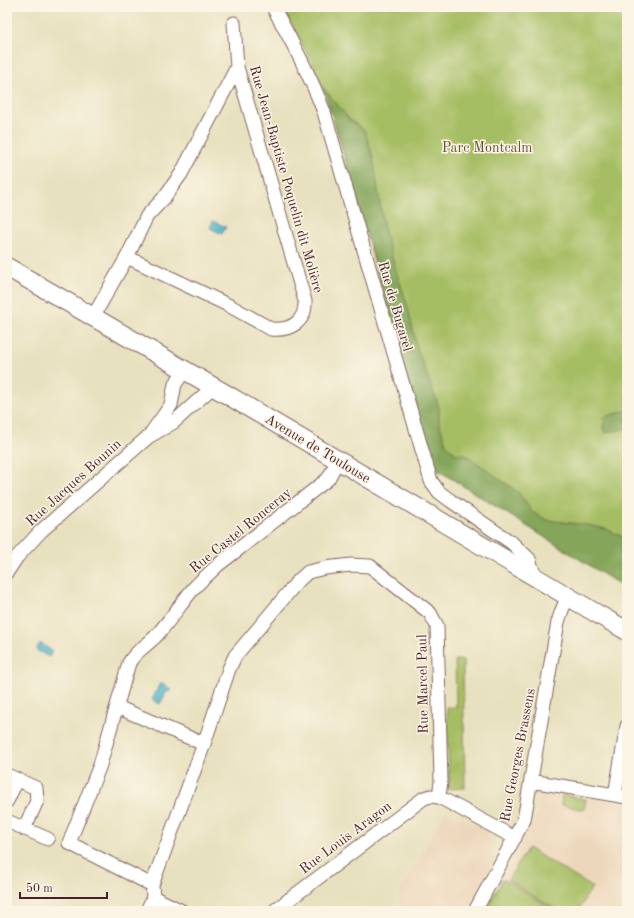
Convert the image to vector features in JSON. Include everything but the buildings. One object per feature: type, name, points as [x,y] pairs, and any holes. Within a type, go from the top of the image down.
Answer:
[{"type":"main road","name":"Avenue de Toulouse","points":[[7,267],[627,631]]},
{"type":"street","name":"Rue de Bugarel","points":[[273,7],[300,56],[324,112],[431,481],[439,492],[451,502],[512,543],[529,559],[535,577]]},
{"type":"street","name":"Rue Jean-Baptiste Poquelin dit Molière","points":[[126,257],[230,306],[271,329],[288,329],[295,325],[301,318],[306,308],[304,294],[237,67],[234,23]]},
{"type":"street","points":[[93,317],[147,216],[163,199],[181,174],[237,67]]},
{"type":"street","name":"Rue Jacques Bounin","points":[[148,437],[171,405],[175,384],[184,370]]},
{"type":"street","name":"Rue Jacques Bounin","points":[[7,572],[17,557],[41,531],[148,437],[174,422],[213,387]]},
{"type":"street","points":[[173,397],[181,407],[189,409]]},
{"type":"street","name":"Rue Castel Ronceray","points":[[152,902],[69,843],[100,765],[129,663],[134,655],[156,636],[194,588],[208,574],[328,479],[338,460]]},
{"type":"street","name":"Rue Marcel Paul","points":[[152,902],[229,669],[236,656],[298,581],[308,572],[351,564],[370,566],[430,613],[437,626],[441,781],[439,797]]},
{"type":"street","name":"Rue Georges Brassens","points":[[475,911],[524,820],[558,622],[568,596]]},
{"type":"street","points":[[117,707],[204,744]]},
{"type":"street","points":[[531,781],[621,796],[627,726]]},
{"type":"street","points":[[7,801],[12,778],[36,788],[37,801],[24,829]]},
{"type":"street","name":"Rue Louis Aragon","points":[[274,911],[424,798],[431,796],[439,797]]},
{"type":"street","points":[[439,797],[515,838]]},
{"type":"street","points":[[7,821],[48,839]]},
{"type":"street","points":[[152,902],[182,911]]},
{"type":"shaded area","points":[[541,789],[627,804],[627,911],[556,911],[503,879],[538,814]]},
{"type":"shaded area","points":[[446,811],[486,830],[495,858],[466,911],[406,911],[402,909],[398,895]]},
{"type":"green space","name":"Parc Montcalm","points":[[282,7],[627,7],[627,589],[433,467],[329,104],[313,67]]},
{"type":"green space","points":[[322,86],[349,119],[365,131],[373,157],[384,229],[407,304],[418,351],[439,407],[439,423],[447,446],[456,454],[465,454],[518,492],[532,512],[541,517],[547,520],[588,525],[606,529],[627,539],[627,589],[433,467],[338,133]]},
{"type":"green space","points":[[627,410],[627,428],[606,433],[603,429],[604,417]]},
{"type":"green space","points":[[455,660],[463,660],[465,788],[449,789],[447,707],[456,707]]},
{"type":"green space","points":[[562,795],[586,799],[584,810],[561,805]]},
{"type":"green space","points":[[528,848],[592,887],[578,911],[558,911],[508,880]]},
{"type":"green space","points":[[503,879],[556,911],[485,911]]},
{"type":"water","points":[[213,221],[226,227],[222,234],[210,228]]},
{"type":"water","points":[[40,643],[52,651],[49,657],[36,650]]},
{"type":"water","points":[[160,683],[171,689],[169,692],[167,691],[160,704],[152,700]]}]
